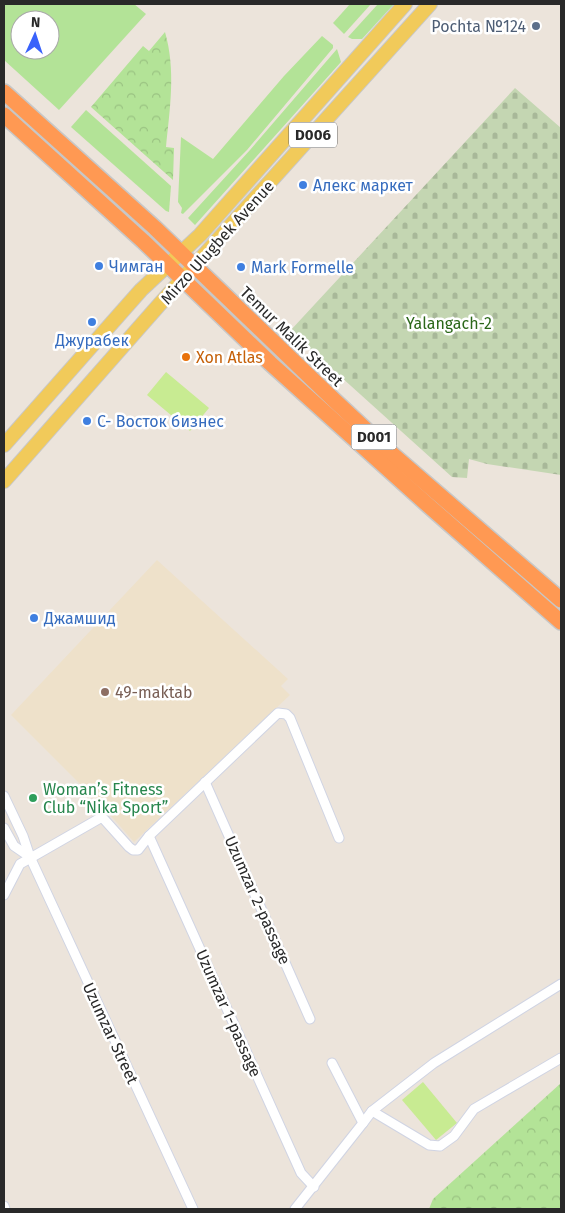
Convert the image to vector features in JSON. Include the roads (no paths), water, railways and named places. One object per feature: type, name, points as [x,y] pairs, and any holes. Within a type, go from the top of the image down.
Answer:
[{"type":"highway","name":"Temur Malik Street","points":[[4,92],[195,266],[326,394],[392,454],[561,600]]},
{"type":"highway","name":"Temur Malik Street","points":[[4,115],[168,265],[270,363],[561,622]]},
{"type":"main road","name":"Mirzo Ulugbek Avenue","points":[[6,443],[135,297],[200,235],[405,4]]},
{"type":"main road","name":"Mirzo Ulugbek Avenue","points":[[4,481],[430,4]]},
{"type":"main road","points":[[297,126],[310,138]]},
{"type":"main road","points":[[6,443],[26,456]]},
{"type":"street","points":[[4,895],[20,864],[102,817],[133,850],[138,850],[149,836],[274,715],[280,712],[290,718],[339,838]]},
{"type":"street","name":"Uzumzаr 2-passage","points":[[205,782],[310,1019]]},
{"type":"street","name":"Uzumzаr Street","points":[[4,796],[23,836],[30,857],[192,1209]]},
{"type":"street","name":"Uzumzаr Street","points":[[4,828],[14,846],[30,857]]},
{"type":"street","name":"Uzumzаr 1-passage","points":[[149,836],[301,1173],[314,1187]]},
{"type":"street","points":[[295,1209],[372,1112],[434,1063],[561,984]]},
{"type":"street","points":[[372,1112],[429,1145],[440,1146],[454,1136],[474,1109],[561,1058]]},
{"type":"street","points":[[332,1063],[363,1122]]},
{"type":"place","name":"Pochta №124","points":[[536,26]]},
{"type":"place","name":"Алекс маркет","points":[[303,185]]},
{"type":"place","name":"Чимган","points":[[99,266]]},
{"type":"place","name":"Mark Formelle","points":[[241,267]]},
{"type":"place","name":"Джурабек","points":[[92,322]]},
{"type":"place","name":"Xon Atlas","points":[[186,357]]},
{"type":"place","name":"С- Восток бизнес","points":[[87,421]]},
{"type":"place","name":"Джамшид","points":[[34,618]]},
{"type":"place","name":"49-maktab","points":[[105,692]]},
{"type":"place","name":"Woman’s Fitness Club “Nika Sport”","points":[[33,798]]},
{"type":"park label","name":"Yalangach-2","points":[[449,323]]}]
